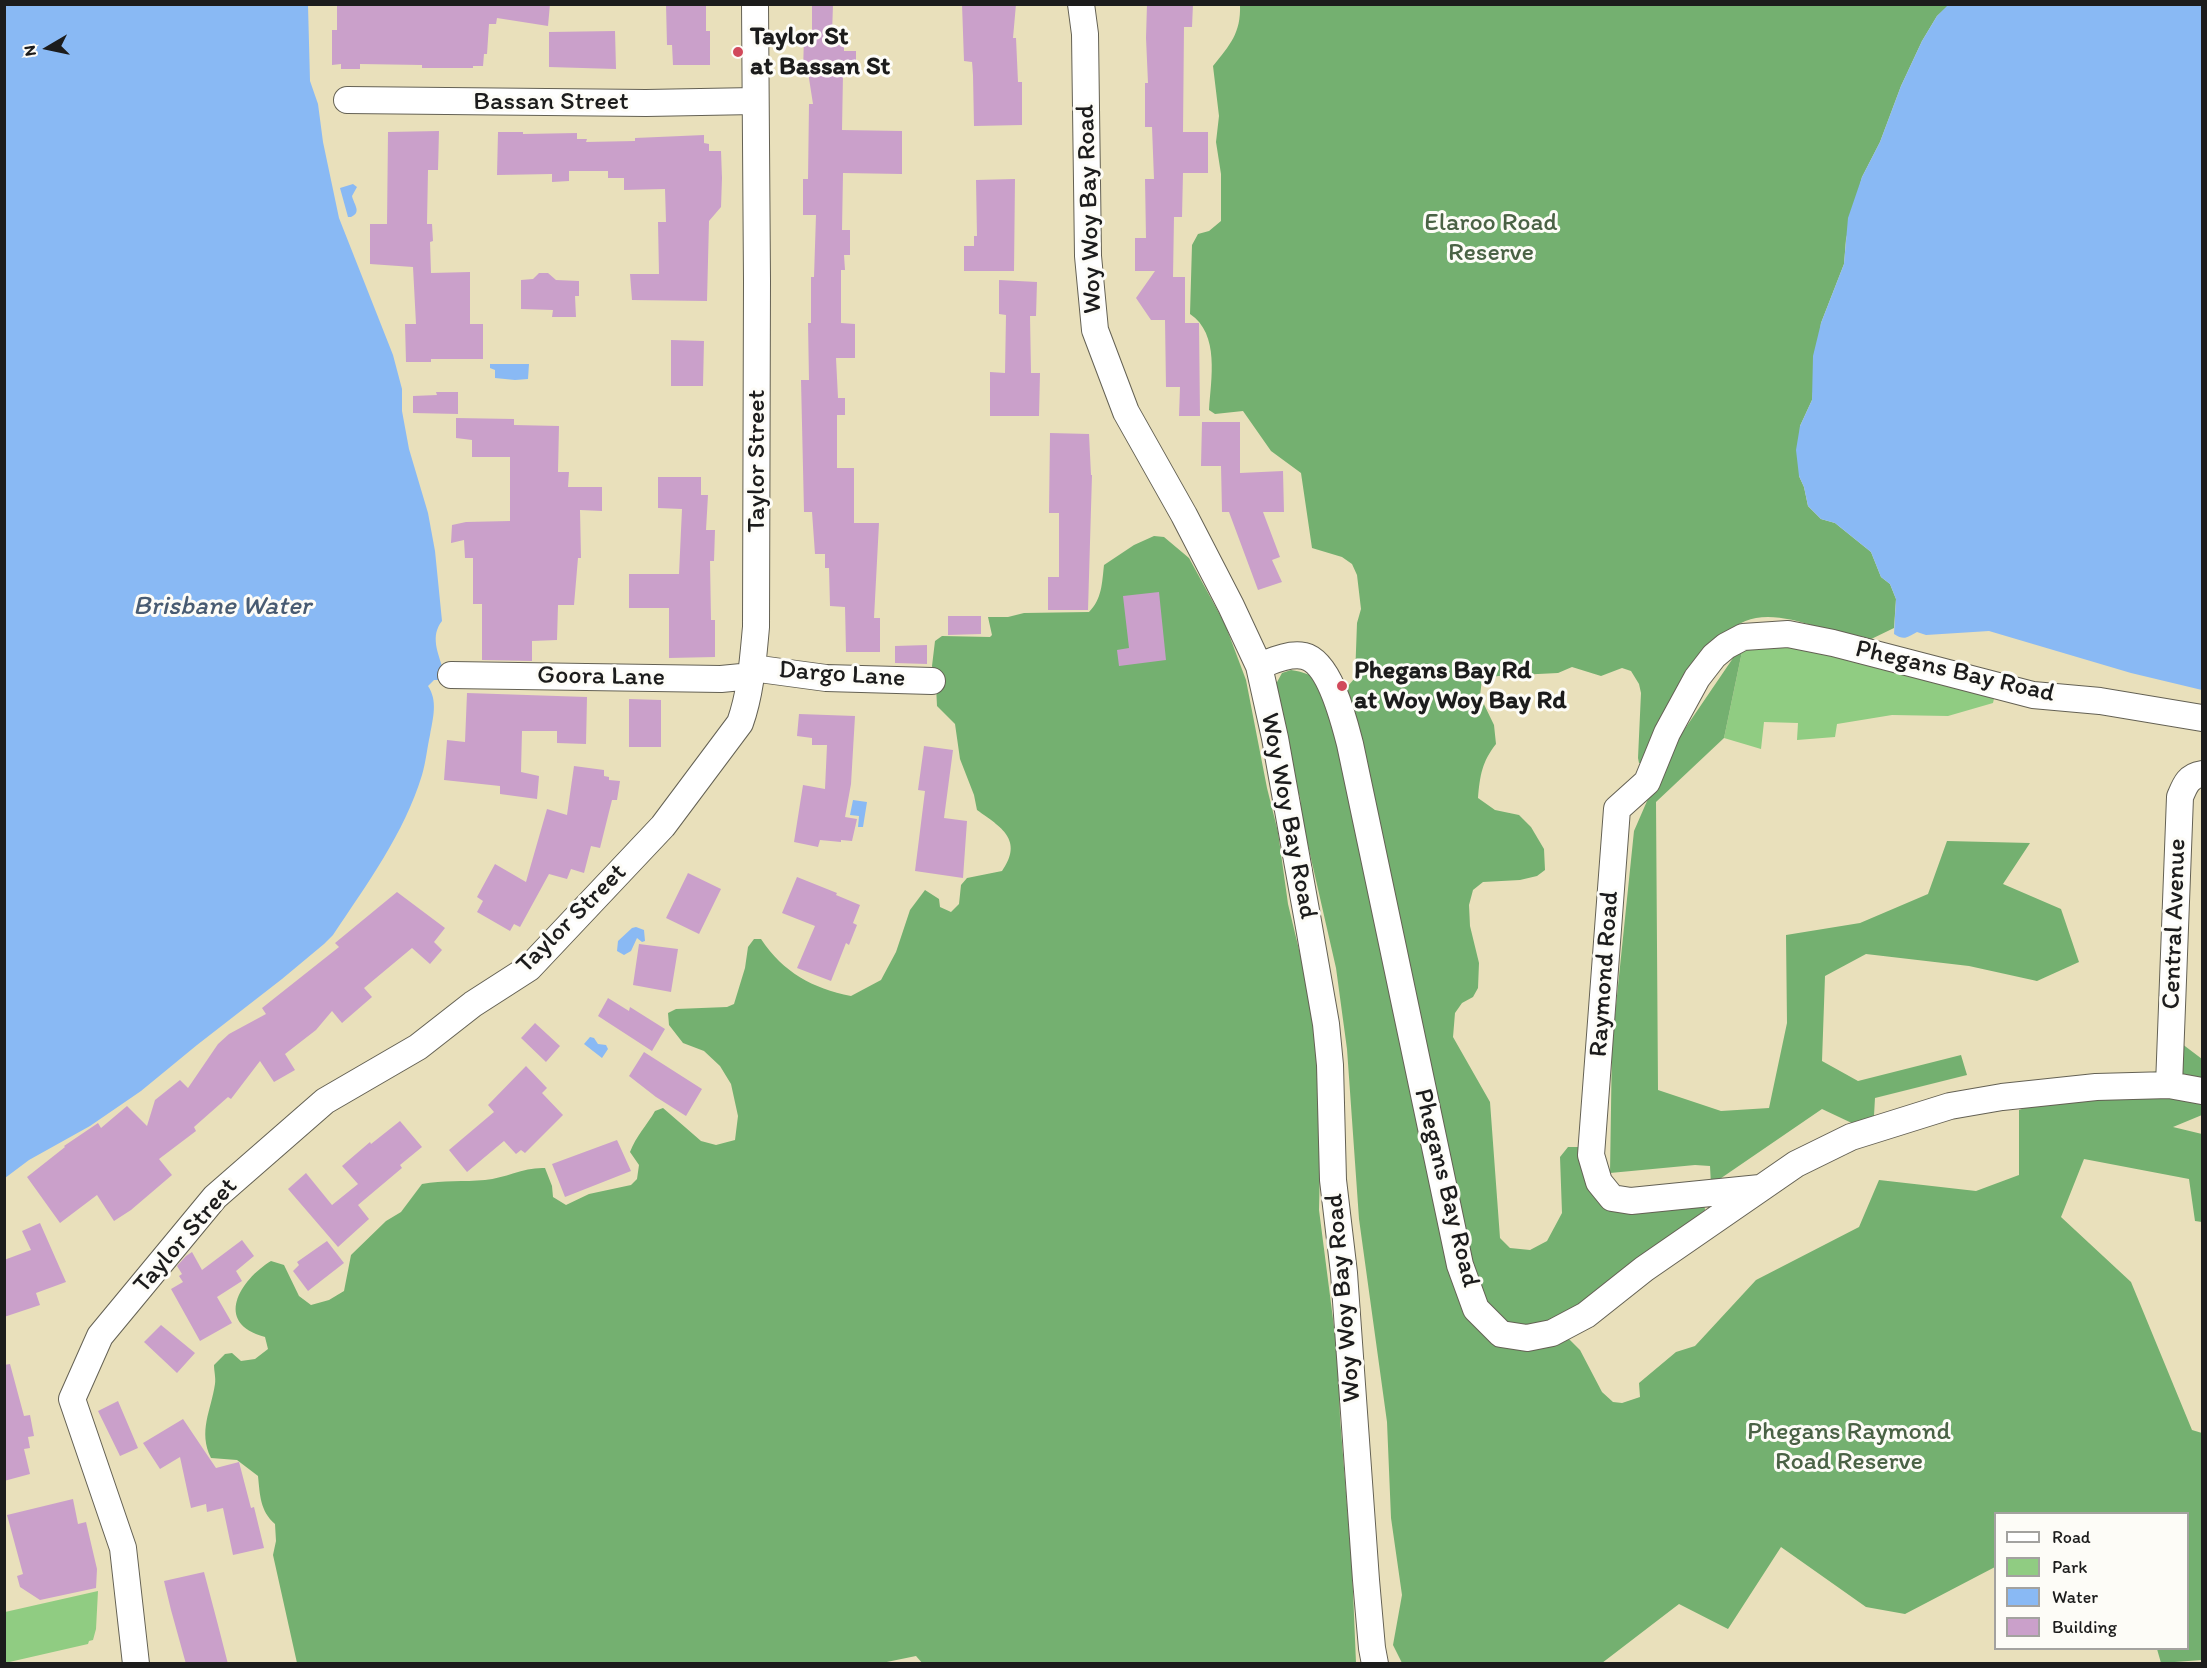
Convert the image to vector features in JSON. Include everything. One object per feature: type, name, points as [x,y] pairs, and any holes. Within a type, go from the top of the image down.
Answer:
[{"type":"street","name":"Taylor Street","points":[[136,1664],[123,1548],[72,1400],[100,1336],[215,1197],[325,1101],[418,1047],[473,1004],[529,968],[663,826],[740,723],[752,672],[756,627],[758,281],[755,4]]},
{"type":"street","name":"Woy Woy Bay Road","points":[[1081,4],[1084,34],[1088,256],[1095,330],[1126,412],[1220,586],[1259,666],[1275,738],[1326,1024],[1330,1065],[1333,1180],[1344,1273],[1366,1580],[1375,1664]]},
{"type":"street","name":"Bassan Street","points":[[347,100],[646,103],[755,101]]},
{"type":"street","name":"Phegans Bay Road","points":[[1743,638],[1788,634],[1833,643],[2033,695],[2100,701],[2202,718]]},
{"type":"street","name":"Raymond Road","points":[[1743,638],[1726,646],[1714,656],[1697,678],[1667,733],[1647,782],[1617,809],[1592,1155],[1599,1182],[1612,1198],[1631,1201],[1764,1188]]},
{"type":"street","name":"Phegans Bay Road","points":[[1259,666],[1281,658],[1303,656],[1311,658],[1335,691],[1350,744],[1460,1265],[1476,1309],[1501,1334],[1527,1338],[1552,1332],[1586,1316],[1644,1269],[1796,1164],[1851,1137],[1950,1106],[2002,1097],[2096,1088],[2169,1085],[2202,1091]]},
{"type":"street","name":"Goora Lane","points":[[451,675],[721,679],[752,672]]},
{"type":"street","name":"Dargo Lane","points":[[752,672],[826,678],[932,681]]},
{"type":"street","name":"Central Avenue","points":[[2169,1085],[2180,797],[2186,782],[2202,774]]},
{"type":"green space","name":"Elaroo Road Reserve","points":[[1240,5],[1949,5],[1937,16],[1922,41],[1901,86],[1880,142],[1862,177],[1846,239],[1844,264],[1821,323],[1812,400],[1800,426],[1799,476],[1808,506],[1821,519],[1835,523],[1871,552],[1881,577],[1890,584],[1896,599],[1894,628],[1863,643],[1810,624],[1782,618],[1768,617],[1745,621],[1719,637],[1644,763],[1639,763],[1638,758],[1641,693],[1639,684],[1631,671],[1622,668],[1601,676],[1572,667],[1558,673],[1482,679],[1480,696],[1494,725],[1496,744],[1482,769],[1478,798],[1495,810],[1519,815],[1531,827],[1544,849],[1545,870],[1537,876],[1520,880],[1483,882],[1473,890],[1469,905],[1470,926],[1479,963],[1478,988],[1473,997],[1462,1003],[1455,1013],[1453,1037],[1490,1102],[1500,1238],[1510,1248],[1530,1250],[1547,1241],[1562,1213],[1560,1157],[1568,1147],[1583,1147],[1596,1194],[1704,1202],[1705,1210],[1573,1313],[1548,1326],[1505,1327],[1483,1306],[1467,1264],[1348,710],[1348,686],[1355,678],[1357,623],[1361,609],[1357,575],[1352,564],[1342,557],[1312,548],[1301,473],[1271,451],[1243,411],[1215,414],[1209,410],[1212,371],[1210,345],[1200,323],[1190,314],[1192,245],[1198,234],[1209,231],[1221,221],[1221,174],[1216,142],[1219,116],[1213,66],[1233,38],[1239,23]]},
{"type":"green space","points":[[1154,536],[1164,537],[1189,558],[1225,624],[1246,680],[1278,832],[1288,904],[1307,983],[1318,1045],[1319,1210],[1338,1358],[1356,1663],[923,1664],[916,1656],[877,1664],[297,1663],[273,1555],[276,1541],[275,1524],[266,1514],[260,1496],[258,1476],[237,1460],[211,1458],[207,1448],[205,1430],[215,1384],[214,1365],[225,1354],[232,1353],[241,1361],[255,1359],[268,1349],[265,1337],[249,1330],[240,1322],[236,1312],[237,1301],[250,1279],[271,1261],[284,1265],[299,1296],[311,1305],[329,1300],[344,1291],[351,1255],[386,1221],[401,1212],[422,1184],[485,1180],[530,1169],[545,1168],[552,1186],[553,1197],[566,1205],[589,1194],[631,1185],[637,1179],[639,1165],[630,1152],[655,1111],[663,1108],[701,1141],[716,1145],[735,1140],[738,1116],[731,1084],[720,1066],[704,1051],[683,1043],[669,1025],[668,1013],[676,1009],[727,1007],[734,1004],[745,968],[748,947],[754,939],[761,939],[779,961],[800,977],[837,993],[851,996],[881,980],[896,952],[910,910],[925,890],[939,899],[940,907],[951,912],[959,904],[961,885],[967,878],[1002,871],[1011,851],[1007,835],[977,810],[974,795],[960,759],[955,724],[937,706],[932,666],[935,641],[942,636],[990,637],[992,635],[988,617],[1008,617],[1024,613],[1089,612],[1099,596],[1104,565],[1134,545]]},
{"type":"green space","points":[[1744,642],[1856,657],[1995,694],[1993,703],[1948,716],[1892,715],[1837,724],[1835,737],[1797,740],[1798,723],[1764,722],[1761,749],[1724,738]]},
{"type":"green space","points":[[1744,642],[1724,738],[1656,802],[1658,1090],[1721,1111],[1769,1108],[1787,1023],[1786,935],[1860,923],[1928,894],[1947,841],[2030,843],[2003,884],[2061,909],[2079,962],[2037,981],[1969,966],[1866,954],[1825,976],[1822,1061],[1858,1081],[1961,1055],[1967,1075],[1875,1098],[1873,1133],[1822,1109],[1711,1185],[1710,1166],[1695,1165],[1610,1173],[1612,1044],[1634,831],[1667,755]]},
{"type":"green space","name":"Phegans Raymond Road Reserve","points":[[1291,670],[1306,673],[1315,678],[1329,699],[1471,1315],[1567,1337],[1580,1350],[1602,1392],[1613,1402],[1622,1403],[1640,1397],[1639,1383],[1676,1352],[1695,1346],[1756,1280],[1859,1227],[1879,1180],[1976,1191],[2019,1175],[2019,1110],[2110,1078],[2159,1071],[2165,1031],[2202,1059],[2202,1115],[2173,1127],[2202,1134],[2202,1222],[2195,1221],[2189,1179],[2084,1159],[2061,1217],[2131,1282],[2192,1430],[2202,1433],[2202,1660],[2161,1663],[2157,1650],[2189,1650],[2189,1512],[1994,1512],[1994,1568],[1905,1614],[1866,1607],[1781,1547],[1728,1629],[1679,1604],[1602,1663],[1402,1663],[1393,1645],[1402,1595],[1391,1518],[1387,1422],[1359,1219],[1347,1049],[1336,968],[1302,819],[1300,797],[1292,777],[1276,684],[1282,673]]},
{"type":"green space","points":[[98,1591],[96,1629],[93,1640],[88,1644],[5,1663],[5,1612]]},
{"type":"water","points":[[1949,4],[2202,5],[2202,690],[2131,673],[1989,631],[1926,635],[1917,632],[1906,637],[1898,636],[1894,634],[1896,599],[1890,584],[1881,577],[1871,552],[1835,523],[1821,519],[1808,506],[1799,476],[1796,450],[1800,426],[1812,400],[1813,356],[1821,323],[1844,264],[1848,218],[1862,177],[1880,142],[1901,86],[1922,41],[1937,16]]},
{"type":"water","name":"Brisbane Water","points":[[5,5],[308,5],[310,81],[318,104],[323,142],[339,218],[393,355],[402,389],[402,411],[409,449],[428,513],[435,551],[442,621],[436,633],[436,645],[443,669],[440,680],[434,680],[428,686],[434,704],[433,716],[423,770],[414,797],[384,858],[333,935],[282,979],[141,1091],[90,1126],[29,1160],[5,1178]]},
{"type":"water","points":[[353,184],[357,187],[352,196],[357,211],[348,217],[340,188]]},
{"type":"water","points":[[490,364],[529,364],[528,379],[495,378],[495,370],[490,368]]},
{"type":"water","points":[[853,800],[867,802],[863,827],[858,827],[859,816],[850,815]]},
{"type":"water","points":[[636,927],[644,930],[645,941],[642,942],[637,938],[631,951],[624,955],[617,951],[618,941]]},
{"type":"water","points":[[590,1037],[594,1038],[598,1044],[606,1045],[608,1049],[602,1058],[584,1044]]},
{"type":"building","points":[[337,4],[550,4],[548,26],[497,18],[496,24],[489,24],[487,54],[484,54],[483,66],[422,68],[422,65],[360,64],[360,69],[341,69],[341,64],[332,65],[332,30],[337,30]]},
{"type":"building","points":[[666,4],[706,4],[706,31],[710,31],[710,65],[673,65],[672,45],[667,45]]},
{"type":"building","points":[[812,4],[833,4],[832,35],[844,35],[844,51],[856,51],[856,75],[843,74],[842,130],[902,131],[902,174],[843,173],[842,230],[850,230],[850,255],[844,255],[845,270],[841,270],[841,323],[855,324],[855,358],[836,358],[838,398],[845,398],[845,415],[837,415],[837,468],[854,468],[854,523],[879,523],[874,618],[880,618],[880,652],[846,652],[845,607],[830,606],[829,568],[825,568],[825,554],[815,554],[812,512],[804,512],[801,380],[809,380],[808,323],[811,323],[811,277],[814,277],[816,215],[803,215],[803,179],[808,179],[809,104],[813,104],[808,72],[803,72],[804,36],[812,35]]},
{"type":"building","points":[[962,4],[1016,4],[1013,38],[1016,38],[1018,82],[1022,82],[1022,125],[974,126],[972,62],[964,61]]},
{"type":"building","points":[[1147,4],[1193,4],[1192,27],[1184,27],[1183,132],[1208,132],[1208,173],[1183,173],[1182,217],[1174,217],[1173,277],[1185,277],[1185,323],[1199,323],[1200,416],[1179,416],[1180,387],[1166,387],[1165,320],[1151,320],[1136,298],[1155,271],[1135,271],[1135,238],[1146,238],[1145,179],[1154,179],[1152,127],[1145,127],[1145,83],[1148,83]]},
{"type":"building","points":[[615,31],[616,69],[549,67],[549,32]]},
{"type":"building","points":[[439,131],[438,170],[428,170],[427,224],[432,224],[433,241],[430,242],[431,273],[470,272],[470,324],[483,324],[483,359],[431,359],[431,362],[406,362],[405,324],[416,324],[413,267],[370,264],[370,224],[387,224],[388,132]]},
{"type":"building","points":[[498,132],[577,133],[577,139],[587,139],[586,142],[635,141],[635,138],[704,135],[704,143],[709,144],[709,151],[721,151],[722,178],[721,207],[709,221],[707,301],[632,300],[630,274],[659,274],[658,222],[666,222],[665,189],[624,190],[624,178],[608,178],[608,171],[569,171],[569,181],[552,182],[552,174],[497,175]]},
{"type":"building","points":[[1015,179],[1014,271],[964,271],[964,246],[974,246],[974,236],[977,236],[976,180]]},
{"type":"building","points":[[539,273],[548,273],[556,280],[579,281],[579,296],[575,296],[576,317],[552,317],[553,310],[521,309],[521,280],[533,279]]},
{"type":"building","points":[[999,280],[1037,282],[1036,316],[1030,316],[1031,373],[1040,373],[1039,416],[990,416],[990,372],[1005,373],[1006,315],[999,314]]},
{"type":"building","points":[[671,340],[704,341],[703,386],[671,386]]},
{"type":"building","points":[[436,392],[458,392],[458,414],[413,413],[413,396],[437,395]]},
{"type":"building","points":[[456,418],[514,419],[514,425],[559,426],[558,472],[569,472],[568,487],[602,487],[602,511],[580,510],[581,558],[578,558],[574,605],[558,605],[557,640],[532,641],[532,661],[482,660],[482,604],[473,604],[473,558],[465,558],[464,540],[451,543],[452,525],[466,522],[510,521],[510,457],[472,457],[472,440],[456,438]]},
{"type":"building","points":[[1202,422],[1240,422],[1240,473],[1283,471],[1284,512],[1263,512],[1280,557],[1272,560],[1282,582],[1258,590],[1229,512],[1222,512],[1221,466],[1201,466]]},
{"type":"building","points":[[1050,433],[1089,434],[1092,475],[1088,610],[1048,610],[1048,577],[1059,577],[1059,513],[1049,513]]},
{"type":"building","points":[[658,477],[701,477],[701,495],[708,495],[706,530],[715,530],[714,561],[710,561],[711,620],[715,620],[715,657],[669,658],[669,608],[629,608],[629,574],[679,574],[682,509],[658,508]]},
{"type":"building","points":[[1159,592],[1166,660],[1119,666],[1117,650],[1129,648],[1123,596]]},
{"type":"building","points":[[948,616],[981,616],[981,634],[948,635]]},
{"type":"building","points":[[927,645],[927,664],[895,663],[895,646]]},
{"type":"building","points":[[467,693],[587,697],[586,744],[557,743],[557,731],[522,731],[521,772],[539,776],[537,799],[500,794],[500,786],[444,780],[447,740],[465,742]]},
{"type":"building","points":[[629,699],[661,700],[661,747],[629,747]]},
{"type":"building","points":[[799,714],[855,716],[851,784],[845,817],[857,819],[852,841],[820,840],[818,847],[794,842],[803,785],[825,789],[827,745],[812,745],[812,738],[797,736]]},
{"type":"building","points":[[924,746],[953,750],[944,818],[967,821],[963,878],[915,871],[925,791],[918,790]]},
{"type":"building","points":[[574,766],[604,770],[604,776],[609,777],[609,780],[620,781],[617,800],[612,800],[600,848],[591,846],[584,873],[571,869],[567,879],[549,874],[520,927],[514,924],[510,931],[477,912],[483,901],[477,897],[495,864],[526,882],[547,809],[567,815]]},
{"type":"building","points":[[688,873],[721,889],[699,934],[666,918]]},
{"type":"building","points":[[797,877],[860,905],[853,923],[857,925],[849,945],[846,943],[831,981],[797,968],[815,926],[782,913]]},
{"type":"building","points":[[397,892],[445,928],[434,942],[442,950],[430,964],[412,948],[364,988],[372,997],[342,1023],[332,1011],[316,1030],[285,1054],[295,1070],[274,1082],[260,1061],[231,1099],[228,1097],[194,1127],[196,1131],[159,1159],[172,1175],[131,1210],[114,1221],[97,1195],[60,1223],[27,1177],[64,1146],[98,1123],[101,1128],[127,1106],[147,1126],[155,1100],[180,1080],[188,1088],[218,1044],[229,1034],[266,1014],[262,1008],[339,947],[335,943]]},
{"type":"building","points":[[639,944],[678,949],[671,992],[633,985]]},
{"type":"building","points":[[608,998],[629,1011],[630,1007],[665,1029],[652,1051],[598,1016]]},
{"type":"building","points":[[535,1023],[560,1046],[546,1062],[521,1038]]},
{"type":"building","points":[[644,1052],[702,1089],[686,1116],[629,1076]]},
{"type":"building","points":[[526,1066],[547,1088],[542,1093],[563,1115],[525,1153],[521,1150],[516,1154],[504,1141],[467,1172],[449,1150],[494,1112],[488,1105]]},
{"type":"building","points":[[400,1121],[422,1147],[400,1165],[402,1168],[358,1205],[369,1219],[338,1247],[288,1189],[306,1173],[332,1205],[358,1184],[342,1166]]},
{"type":"building","points":[[617,1140],[631,1171],[565,1197],[552,1164]]},
{"type":"building","points":[[40,1223],[66,1282],[36,1293],[40,1305],[4,1317],[4,1260],[31,1250],[22,1231]]},
{"type":"building","points":[[242,1240],[254,1256],[236,1271],[242,1281],[217,1297],[232,1323],[200,1341],[171,1289],[183,1282],[179,1276],[182,1274],[177,1266],[192,1252],[202,1270]]},
{"type":"building","points":[[327,1241],[344,1263],[308,1291],[293,1271],[299,1265],[297,1262]]},
{"type":"building","points":[[161,1325],[195,1353],[177,1373],[144,1342]]},
{"type":"building","points":[[10,1364],[24,1416],[30,1415],[34,1436],[28,1437],[30,1448],[24,1449],[30,1474],[4,1481],[4,1365]]},
{"type":"building","points":[[118,1401],[138,1448],[120,1456],[98,1411]]},
{"type":"building","points":[[183,1419],[216,1468],[239,1462],[251,1508],[254,1507],[264,1548],[233,1555],[223,1508],[207,1512],[206,1504],[191,1508],[180,1457],[160,1469],[143,1443]]},
{"type":"building","points":[[73,1499],[78,1524],[86,1522],[97,1569],[96,1588],[40,1600],[20,1587],[17,1576],[23,1574],[7,1515]]},
{"type":"building","points":[[204,1572],[228,1664],[186,1664],[171,1610],[164,1581]]},
{"type":"place","name":"Taylor St at Bassan St","points":[[738,52]]},
{"type":"place","name":"Phegans Bay Rd at Woy Woy Bay Rd","points":[[1342,686]]}]
